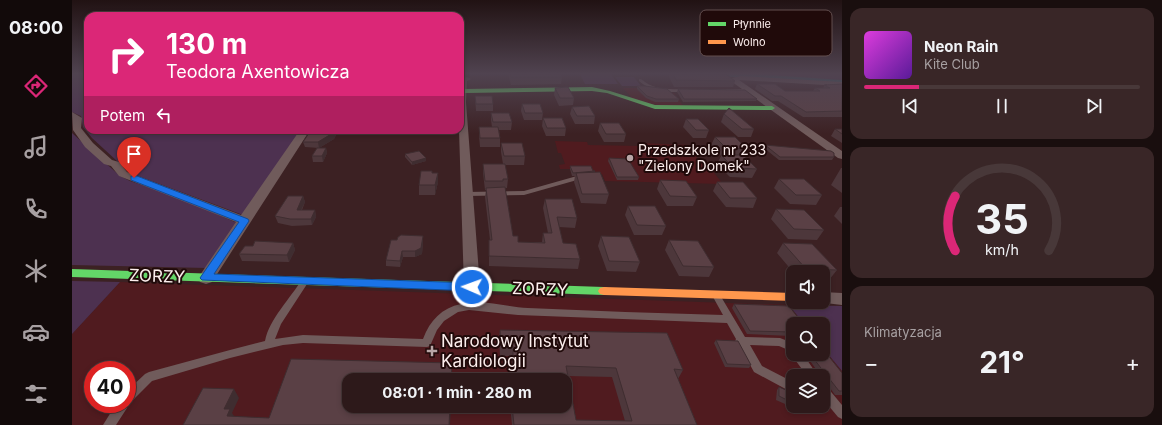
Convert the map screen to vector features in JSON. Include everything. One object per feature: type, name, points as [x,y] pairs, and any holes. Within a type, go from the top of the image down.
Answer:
[{"type":"street","points":[[613,94],[640,104],[655,107],[772,108]]},
{"type":"street","points":[[752,94],[842,156]]},
{"type":"street","points":[[72,115],[77,118],[76,128],[89,145],[108,162],[115,164],[123,174],[245,221]]},
{"type":"street","points":[[206,278],[302,134]]},
{"type":"street","points":[[464,134],[472,287]]},
{"type":"street","name":"ZORZY","points":[[72,273],[305,282],[786,297]]},
{"type":"street","points":[[830,298],[842,299]]},
{"type":"lane","points":[[467,194],[524,193],[577,178],[592,178]]},
{"type":"lane","points":[[269,344],[269,336],[274,327],[305,282]]},
{"type":"lane","points":[[716,294],[740,341],[758,369],[786,384]]},
{"type":"lane","points":[[136,390],[150,377],[269,344],[303,339],[427,343],[429,334],[444,315],[455,308],[466,307],[605,316],[729,319]]},
{"type":"lane","points":[[740,341],[780,342],[786,345]]},
{"type":"lane","points":[[830,400],[842,413]]},
{"type":"lane","points":[[109,425],[117,413]]},
{"type":"shaded area","points":[[72,94],[84,94],[84,128],[81,116],[72,112]]},
{"type":"shaded area","points":[[628,94],[675,94],[684,107],[665,107],[634,100]]},
{"type":"shaded area","points":[[72,133],[120,176],[130,181],[178,197],[237,223],[207,268],[72,265]]},
{"type":"shaded area","points":[[89,134],[298,134],[243,215],[130,173]]},
{"type":"shaded area","name":"Przedszkole nr 233 \"Zielony Domek\"","points":[[555,141],[587,142],[588,145],[639,146],[638,143],[691,145],[696,151],[693,152],[701,163],[706,163],[723,184],[605,181],[602,174],[592,174],[590,169],[560,169],[559,165],[565,164],[561,153],[558,153]]},
{"type":"shaded area","points":[[72,281],[120,282],[72,334]]},
{"type":"shaded area","name":"Narodowy Instytut Kardiologii","points":[[120,282],[786,305],[786,309],[792,309],[798,317],[786,317],[786,361],[830,361],[830,356],[842,371],[842,425],[72,425],[72,334]]},
{"type":"shaded area","points":[[830,306],[842,306],[842,371],[830,356],[830,317],[798,317],[792,309],[830,309]]},
{"type":"building","points":[[558,94],[572,94],[574,98],[560,98]]},
{"type":"building","points":[[645,94],[673,94],[679,99],[656,99]]},
{"type":"building","points":[[681,94],[750,94],[757,99],[684,99]]},
{"type":"building","points":[[772,94],[842,94],[842,111],[806,112],[781,96],[775,96]]},
{"type":"building","points":[[475,96],[492,96],[493,104],[476,104]]},
{"type":"building","points":[[522,104],[540,104],[543,113],[525,113]]},
{"type":"building","points":[[589,106],[595,116],[577,116],[572,107]]},
{"type":"building","points":[[729,108],[754,129],[742,129],[724,114]]},
{"type":"building","points":[[491,113],[509,113],[512,122],[493,122]]},
{"type":"building","points":[[543,118],[562,118],[566,128],[547,128]]},
{"type":"building","points":[[686,119],[698,119],[709,130],[696,130]]},
{"type":"building","points":[[600,123],[619,123],[626,134],[606,134]]},
{"type":"building","points":[[479,127],[498,127],[500,138],[480,138]]},
{"type":"building","points":[[835,129],[842,129],[842,134]]},
{"type":"building","points":[[308,134],[331,134],[318,142],[303,142]]},
{"type":"building","points":[[715,137],[735,137],[747,149],[726,148]]},
{"type":"building","points":[[501,143],[522,143],[525,156],[504,156]]},
{"type":"building","points":[[765,145],[831,151],[834,153],[834,157],[780,157]]},
{"type":"building","points":[[317,148],[326,148],[322,156],[312,156]]},
{"type":"building","points":[[419,151],[426,158],[412,162],[405,154]]},
{"type":"building","points":[[721,155],[743,155],[757,169],[734,168]]},
{"type":"building","points":[[609,158],[628,159],[639,177],[617,177]]},
{"type":"building","points":[[483,164],[505,164],[508,179],[503,179],[503,181],[485,181]]},
{"type":"building","points":[[570,166],[591,166],[593,171],[595,171],[573,173]]},
{"type":"building","points":[[421,171],[432,171],[432,173],[438,173],[435,185],[419,185]]},
{"type":"building","points":[[600,172],[609,194],[582,194],[576,173]]},
{"type":"building","points":[[779,179],[804,179],[822,195],[796,195]]},
{"type":"building","points":[[660,180],[686,181],[697,197],[670,196]]},
{"type":"building","points":[[717,182],[743,182],[757,198],[730,198]]},
{"type":"building","points":[[505,187],[513,236],[518,236],[518,242],[545,243],[543,233],[552,233],[545,199],[572,199],[577,218],[557,217],[563,243],[576,244],[580,259],[489,256],[489,240],[492,240],[486,188]]},
{"type":"building","points":[[288,196],[303,196],[297,210],[315,210],[311,219],[290,219],[275,216]]},
{"type":"building","points":[[628,206],[655,206],[666,226],[637,225]]},
{"type":"building","points":[[776,209],[804,210],[824,230],[794,229]]},
{"type":"building","points":[[401,235],[423,236],[421,248],[415,251],[402,251],[400,261],[386,260],[391,240],[397,240]]},
{"type":"building","points":[[601,236],[629,237],[640,262],[609,261]]},
{"type":"building","points":[[669,240],[698,241],[714,267],[683,266]]},
{"type":"building","points":[[255,241],[293,243],[287,255],[239,254],[245,246],[253,246]]},
{"type":"building","points":[[783,243],[812,244],[837,270],[830,270],[830,265],[802,265]]},
{"type":"building","points":[[734,304],[786,306],[786,309],[791,309],[798,317],[786,317],[786,332],[750,331]]},
{"type":"building","points":[[500,330],[667,333],[683,370],[674,369],[697,425],[514,425],[513,413],[572,413],[572,398],[576,420],[632,421],[616,368],[566,366],[567,373],[510,373],[509,365],[513,365],[513,346],[501,346]]},
{"type":"building","points":[[716,340],[738,341],[751,365],[727,364]]},
{"type":"building","points":[[830,358],[842,373],[842,391],[839,391],[830,380],[830,369],[822,369],[815,361],[830,361]]},
{"type":"building","points":[[291,359],[452,363],[451,373],[342,373],[342,413],[450,413],[449,425],[183,425],[203,388],[234,389],[224,409],[230,409],[227,416],[269,418]]},
{"type":"building","points":[[779,387],[786,390],[786,400],[779,396]]},
{"type":"traffic: fast","points":[[614,94],[655,107],[772,108]]},
{"type":"traffic: fast","points":[[72,273],[604,291]]},
{"type":"traffic: slow","points":[[604,291],[786,297]]},
{"type":"place","name":"Przedszkole nr 233 \"Zielony Domek\"","points":[[630,158]]},
{"type":"place","name":"Narodowy Instytut Kardiologii","points":[[432,351]]},
{"type":"route","points":[[134,178],[245,221],[206,278],[472,287]]}]
